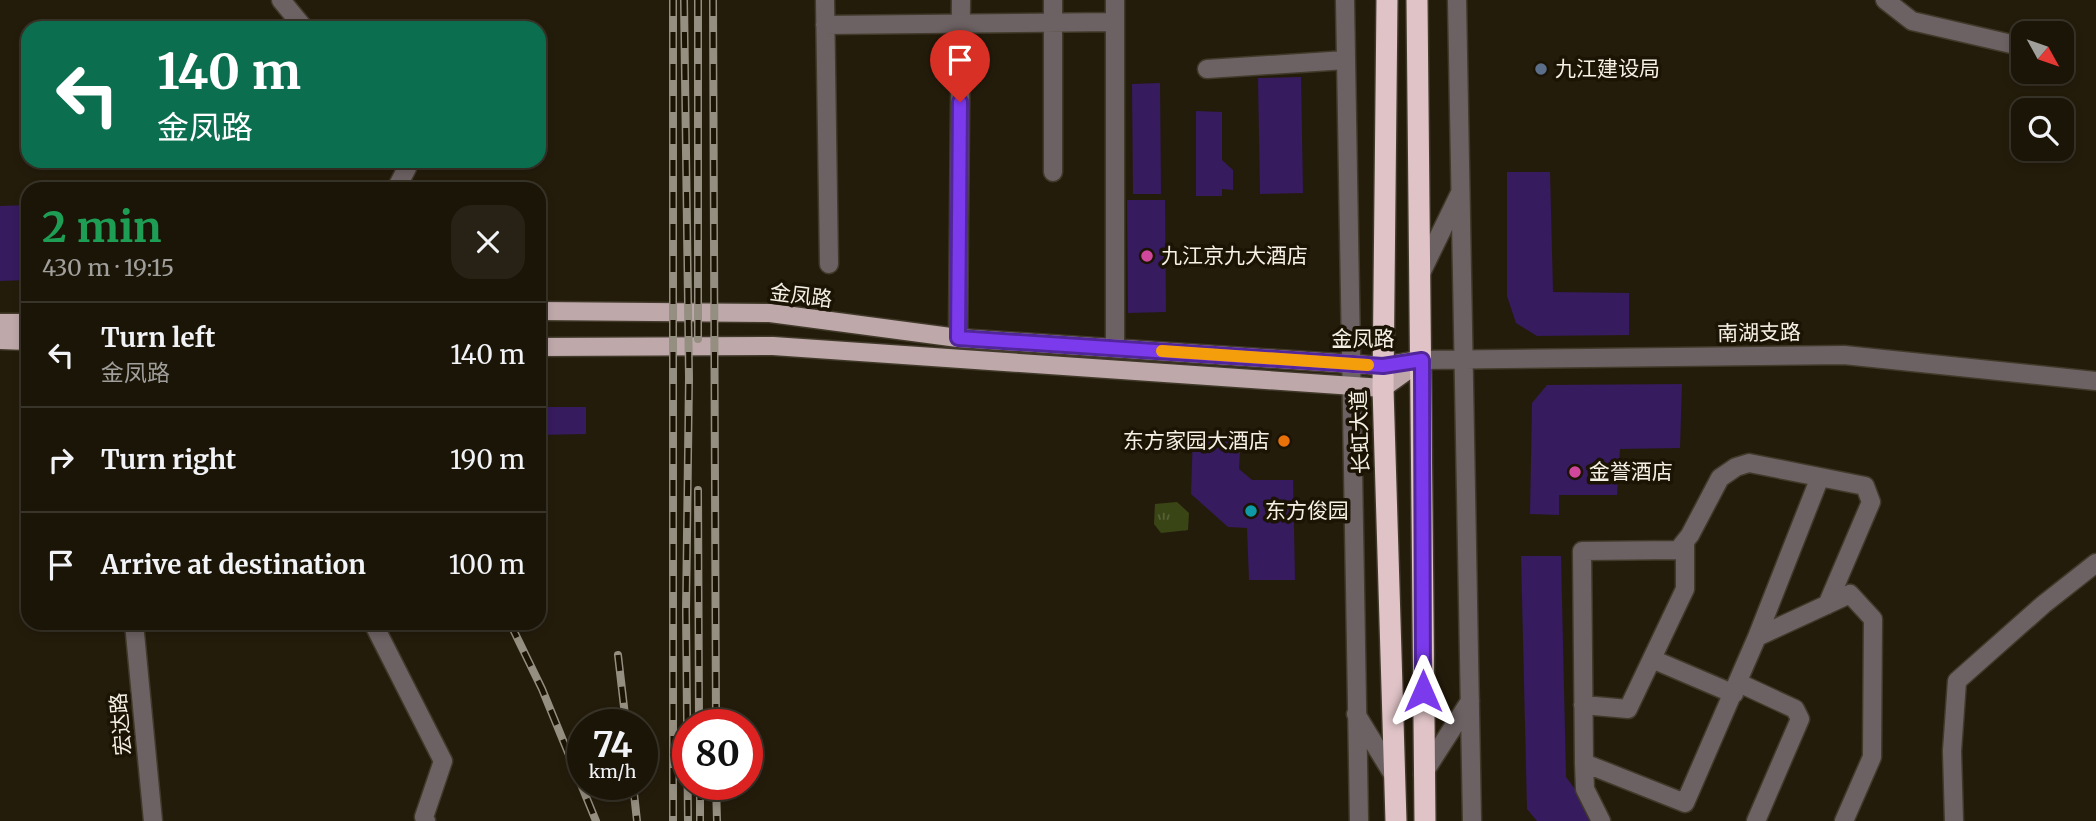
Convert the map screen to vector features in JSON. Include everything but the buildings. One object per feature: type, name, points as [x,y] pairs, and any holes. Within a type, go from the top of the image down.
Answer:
[{"type":"highway","name":"长虹大道","points":[[1387,0],[1382,388],[1396,821]]},
{"type":"highway","points":[[1417,0],[1422,271],[1425,821]]},
{"type":"main road","name":"金凤路","points":[[546,311],[770,313],[958,338],[1383,366],[1422,360]]},
{"type":"main road","points":[[0,323],[21,323]]},
{"type":"main road","points":[[0,340],[21,341]]},
{"type":"main road","points":[[546,347],[774,346],[1382,388]]},
{"type":"main road","name":"金凤路","points":[[1382,388],[1422,360]]},
{"type":"street","points":[[281,0],[298,21]]},
{"type":"street","points":[[825,0],[829,264]]},
{"type":"street","points":[[958,338],[961,0]]},
{"type":"street","points":[[1053,0],[1053,172]]},
{"type":"street","points":[[1115,0],[1115,348]]},
{"type":"street","points":[[1345,0],[1359,821]]},
{"type":"street","points":[[1457,0],[1463,188],[1472,821]]},
{"type":"street","points":[[1885,0],[1912,21],[2011,44]]},
{"type":"street","points":[[825,25],[1115,22]]},
{"type":"street","points":[[1207,69],[1346,60]]},
{"type":"street","points":[[1422,271],[1463,188]]},
{"type":"street","name":"南湖支路","points":[[1422,360],[1844,355],[2096,380]]},
{"type":"street","points":[[1601,821],[1585,789],[1582,551],[1678,550],[1720,478],[1736,467],[1749,463],[1865,486],[1871,502],[1827,605]]},
{"type":"street","points":[[1584,763],[1685,803],[1736,689],[1820,477]]},
{"type":"street","points":[[1583,705],[1628,709],[1685,589],[1685,542]]},
{"type":"street","points":[[1954,821],[1952,751],[1958,681],[2044,604],[2096,563]]},
{"type":"street","points":[[1757,637],[1850,594],[1873,619],[1872,757],[1844,821]]},
{"type":"street","name":"宏达路","points":[[135,630],[153,821]]},
{"type":"street","points":[[377,630],[443,761],[424,817],[426,821]]},
{"type":"street","points":[[1652,659],[1795,709],[1800,719],[1756,821]]},
{"type":"street","points":[[1423,774],[1471,699]]},
{"type":"street","points":[[1356,714],[1394,776]]},
{"type":"green space","points":[[1177,502],[1189,513],[1188,530],[1161,533],[1154,524],[1155,504]]},
{"type":"railway","points":[[673,0],[673,821]]},
{"type":"railway","points":[[684,0],[689,378],[686,611],[688,821]]},
{"type":"railway","points":[[698,0],[698,339]]},
{"type":"railway","points":[[713,0],[716,709]]},
{"type":"railway","points":[[698,490],[699,709]]},
{"type":"railway","points":[[513,630],[542,689],[596,821]]},
{"type":"railway","points":[[618,655],[624,709]]},
{"type":"railway","points":[[635,800],[637,821]]},
{"type":"railway","points":[[700,800],[700,821]]},
{"type":"railway","points":[[716,800],[717,821]]},
{"type":"slow traffic","points":[[1162,351],[1368,365]]},
{"type":"place","name":"九江建设局","points":[[1541,69]]},
{"type":"place","name":"九江京九大酒店","points":[[1147,256]]},
{"type":"place","name":"东方家园大酒店","points":[[1284,441]]},
{"type":"place","name":"金誉酒店","points":[[1575,472]]},
{"type":"place","name":"东方俊园","points":[[1251,511]]},
{"type":"route","points":[[960,102],[958,338],[1383,366],[1422,360],[1423,691]]}]
